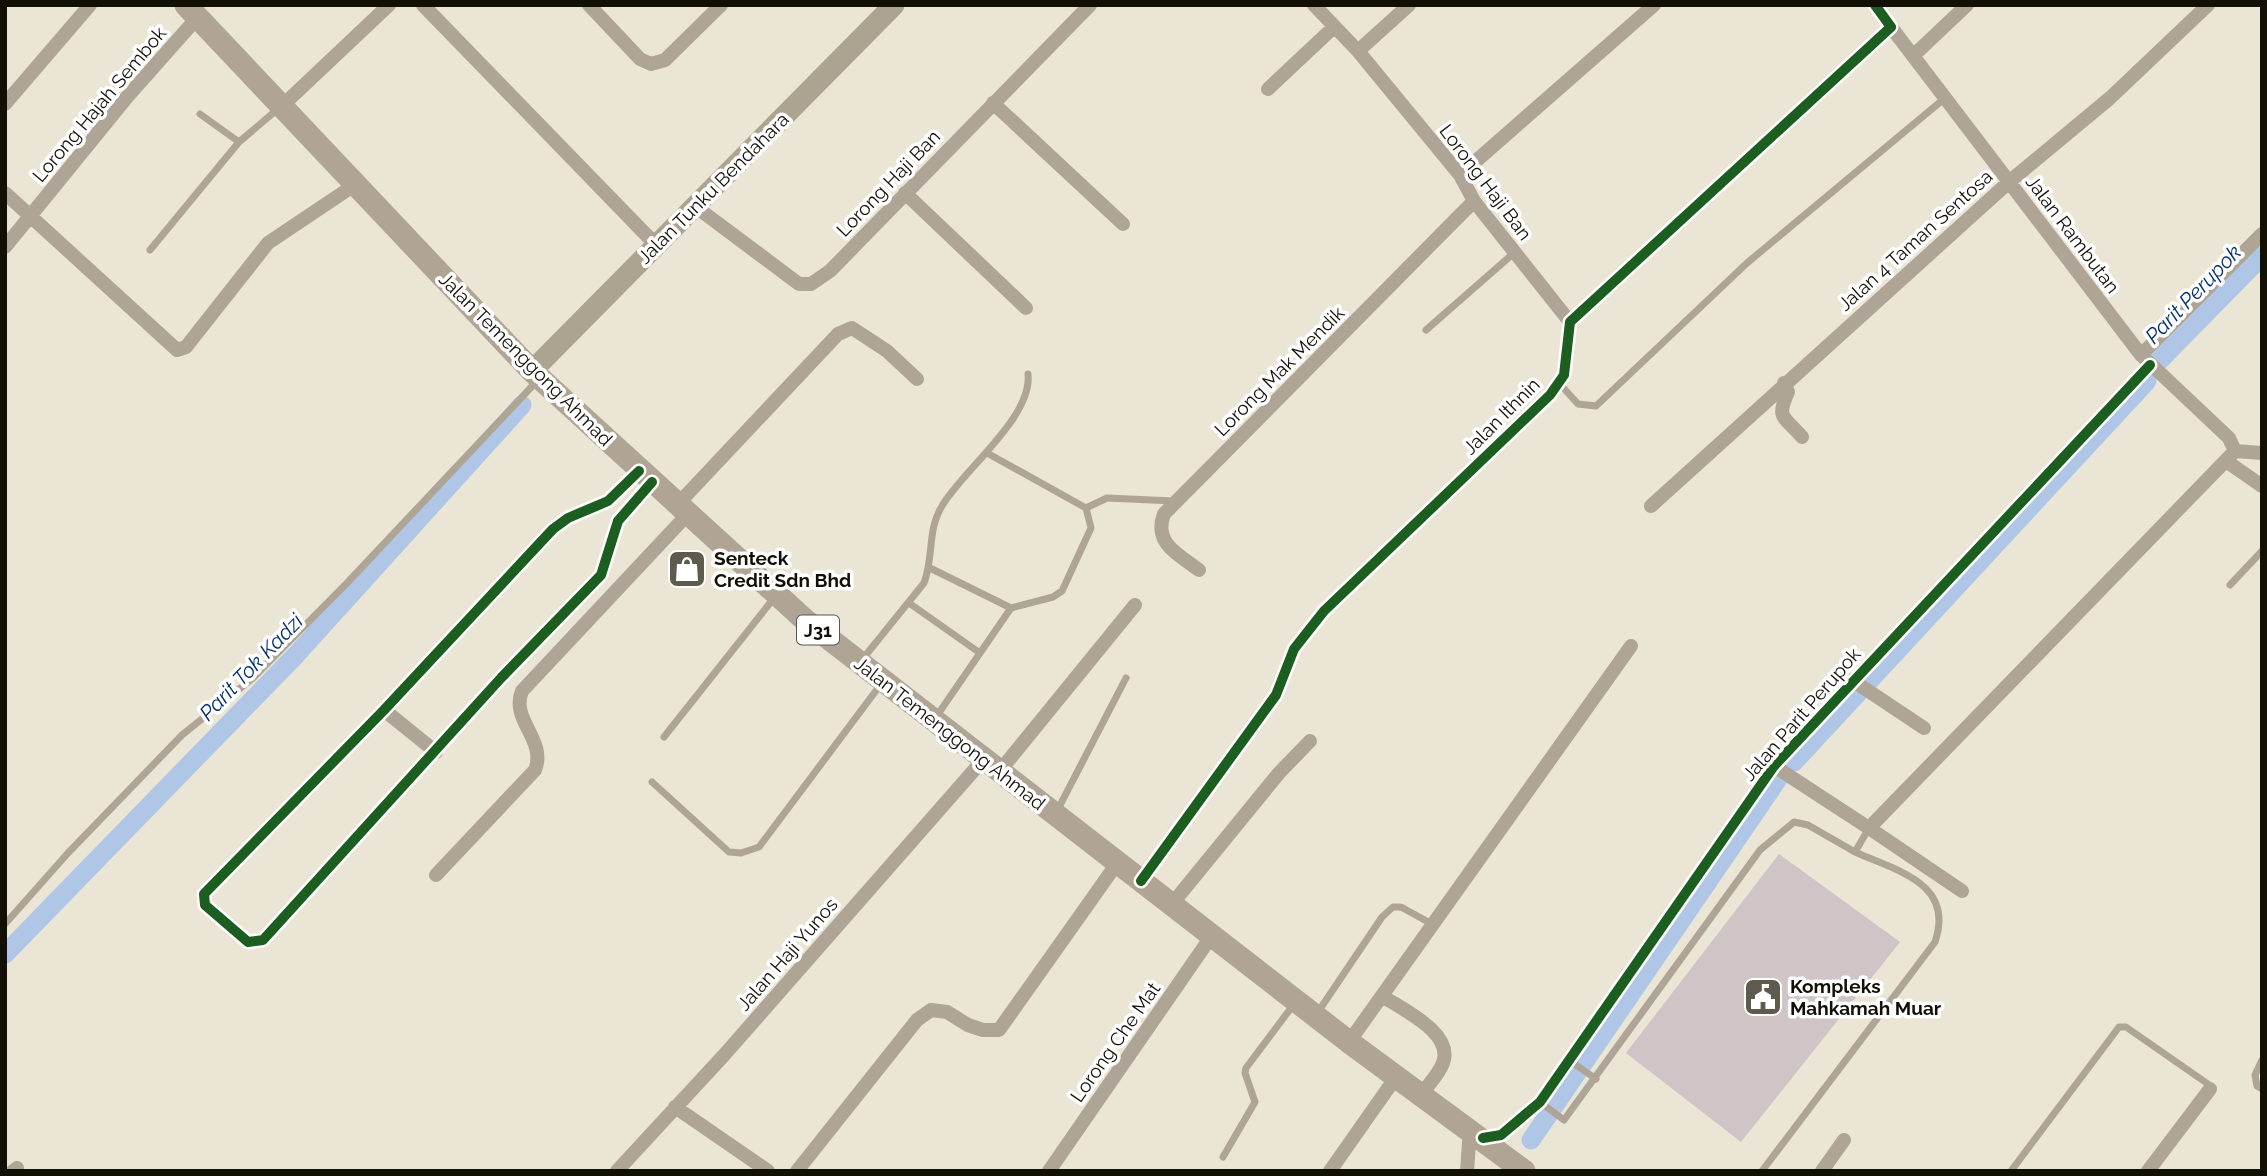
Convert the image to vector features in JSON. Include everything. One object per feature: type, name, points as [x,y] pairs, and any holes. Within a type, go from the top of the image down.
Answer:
[{"type":"main road","name":"Jalan Temenggong Ahmad","points":[[191,12],[536,374],[776,595],[883,682],[1140,881],[1213,934],[1349,1042],[1524,1171]]},
{"type":"street","points":[[5,104],[90,5]]},
{"type":"street","points":[[282,106],[388,5]]},
{"type":"street","points":[[423,5],[657,246]]},
{"type":"street","points":[[589,5],[640,59],[651,64],[664,60],[722,5]]},
{"type":"street","name":"Jalan Tunku Bendahara","points":[[536,374],[657,246],[894,5]]},
{"type":"street","name":"Lorong Haji Ban","points":[[696,207],[799,284],[811,284],[830,271],[1090,5]]},
{"type":"street","name":"Lorong Haji Ban","points":[[1314,5],[1358,51],[1460,175],[1474,201],[1570,322]]},
{"type":"street","points":[[1358,51],[1409,5]]},
{"type":"street","points":[[1460,175],[1654,5]]},
{"type":"street","points":[[1570,322],[1891,27],[1875,5]]},
{"type":"street","points":[[1914,55],[1967,5]]},
{"type":"street","name":"Jalan 4 Taman Sentosa","points":[[1651,506],[2009,182],[2110,98],[2208,5]]},
{"type":"street","name":"Lorong Hajah Sembok","points":[[5,247],[127,97],[191,12]]},
{"type":"street","points":[[1268,89],[1334,27]]},
{"type":"street","name":"Jalan Rambutan","points":[[1891,27],[2145,360],[2214,422],[2235,445],[2231,456],[2262,486]]},
{"type":"street","points":[[993,103],[1123,224]]},
{"type":"street","points":[[5,193],[129,305],[169,346],[177,350],[186,347],[268,243],[356,184]]},
{"type":"street","points":[[905,193],[1026,308]]},
{"type":"street","name":"Lorong Mak Mendik","points":[[1199,570],[1163,542],[1159,527],[1164,514],[1474,201]]},
{"type":"street","name":"Jalan Parit Perupok","points":[[1477,1134],[1501,1135],[1540,1102],[1774,766],[2262,234]]},
{"type":"street","name":"Jalan Ithnin","points":[[1140,881],[1276,695],[1294,649],[1324,611],[1550,395],[1564,375],[1570,322]]},
{"type":"street","points":[[436,875],[535,770],[539,761],[538,747],[520,712],[518,700],[522,691],[838,334],[852,328],[887,351],[916,379]]},
{"type":"street","points":[[1784,383],[1788,392],[1780,407],[1780,413],[1802,437]]},
{"type":"street","points":[[1869,828],[2231,456],[2262,453]]},
{"type":"street","points":[[646,477],[618,521],[601,575],[501,678],[263,940],[248,942],[205,905],[204,894],[384,710],[553,529],[568,518],[608,501],[646,477]]},
{"type":"street","name":"Jalan Haji Yunos","points":[[617,1171],[1135,606]]},
{"type":"street","points":[[1349,1042],[1384,997],[1631,646]]},
{"type":"street","points":[[1852,680],[1924,728]]},
{"type":"street","points":[[384,710],[436,752]]},
{"type":"street","points":[[1172,904],[1279,773],[1310,741]]},
{"type":"street","points":[[1774,766],[1962,891]]},
{"type":"street","points":[[797,1171],[917,1020],[931,1010],[947,1012],[982,1030],[999,1030],[1118,862]]},
{"type":"street","name":"Lorong Che Mat","points":[[1049,1171],[1213,934]]},
{"type":"street","points":[[1384,997],[1440,1038],[1444,1051],[1443,1063],[1421,1095]]},
{"type":"street","points":[[1330,1171],[1396,1077]]},
{"type":"street","points":[[2148,1171],[2210,1089]]},
{"type":"street","points":[[675,1107],[768,1171]]},
{"type":"street","points":[[1467,1171],[1477,1134]]},
{"type":"street","points":[[1822,1171],[1844,1140]]},
{"type":"lane","points":[[1559,383],[1578,404],[1596,406],[1746,263],[1946,97]]},
{"type":"lane","points":[[150,250],[239,142],[282,106]]},
{"type":"lane","points":[[200,114],[239,142]]},
{"type":"lane","points":[[1426,330],[1515,253]]},
{"type":"lane","points":[[5,924],[68,853],[182,735],[253,678],[347,583],[536,374]]},
{"type":"lane","points":[[859,663],[925,583],[930,568],[932,525],[943,504],[987,453],[1028,395],[1028,374]]},
{"type":"lane","points":[[933,721],[1012,608],[1053,597],[1062,591],[1091,528],[1086,508],[987,453]]},
{"type":"lane","points":[[1086,508],[1107,498],[1176,501]]},
{"type":"lane","points":[[2230,585],[2262,551]]},
{"type":"lane","points":[[930,568],[1012,608]]},
{"type":"lane","points":[[664,737],[776,595]]},
{"type":"lane","points":[[909,603],[980,653]]},
{"type":"lane","points":[[1056,815],[1126,678]]},
{"type":"lane","points":[[652,782],[729,852],[741,853],[759,847],[883,682]]},
{"type":"lane","points":[[1540,1102],[1564,1120],[1596,1080],[1760,850],[1780,830],[1794,822],[1808,825],[1855,852],[1922,882],[1936,899],[1941,924],[1935,942],[1762,1171]]},
{"type":"lane","points":[[1855,852],[1869,828]]},
{"type":"lane","points":[[1316,1016],[1382,917],[1393,907],[1401,907],[1434,925]]},
{"type":"lane","points":[[1223,1157],[1255,1102],[1245,1073],[1246,1068],[1296,1000]]},
{"type":"lane","points":[[2011,1171],[2119,1027],[2126,1027],[2208,1084],[2210,1089]]},
{"type":"lane","points":[[1569,1060],[1596,1080]]},
{"type":"lane","points":[[2262,1060],[2255,1075],[2257,1086],[2262,1090]]},
{"type":"building","name":"Kompleks Mahkamah Muar","points":[[1779,854],[1900,942],[1741,1142],[1626,1053]]},
{"type":"waterway","name":"Parit Perupok","points":[[2157,363],[2262,256]]},
{"type":"waterway","name":"Parit Perupok","points":[[1794,762],[2147,381]]},
{"type":"waterway","name":"Parit Tok Kadzi","points":[[5,954],[296,655],[522,405]]},
{"type":"waterway","name":"Parit Perupok","points":[[1531,1140],[1778,779]]},
{"type":"cycle path","points":[[1141,881],[1276,695],[1294,649],[1324,611],[1550,395],[1564,375],[1570,322],[1891,27],[1875,5]]},
{"type":"cycle path","points":[[1483,1138],[1501,1135],[1540,1102],[1774,766],[2150,365]]},
{"type":"cycle path","points":[[639,471],[608,501],[568,518],[553,529],[384,710],[204,894],[205,905],[248,942],[263,940],[501,678],[601,575],[618,521],[652,482]]},
{"type":"place","name":"Senteck Credit Sdn Bhd","points":[[687,569]]},
{"type":"place","name":"Kompleks Mahkamah Muar","points":[[1763,997]]}]
